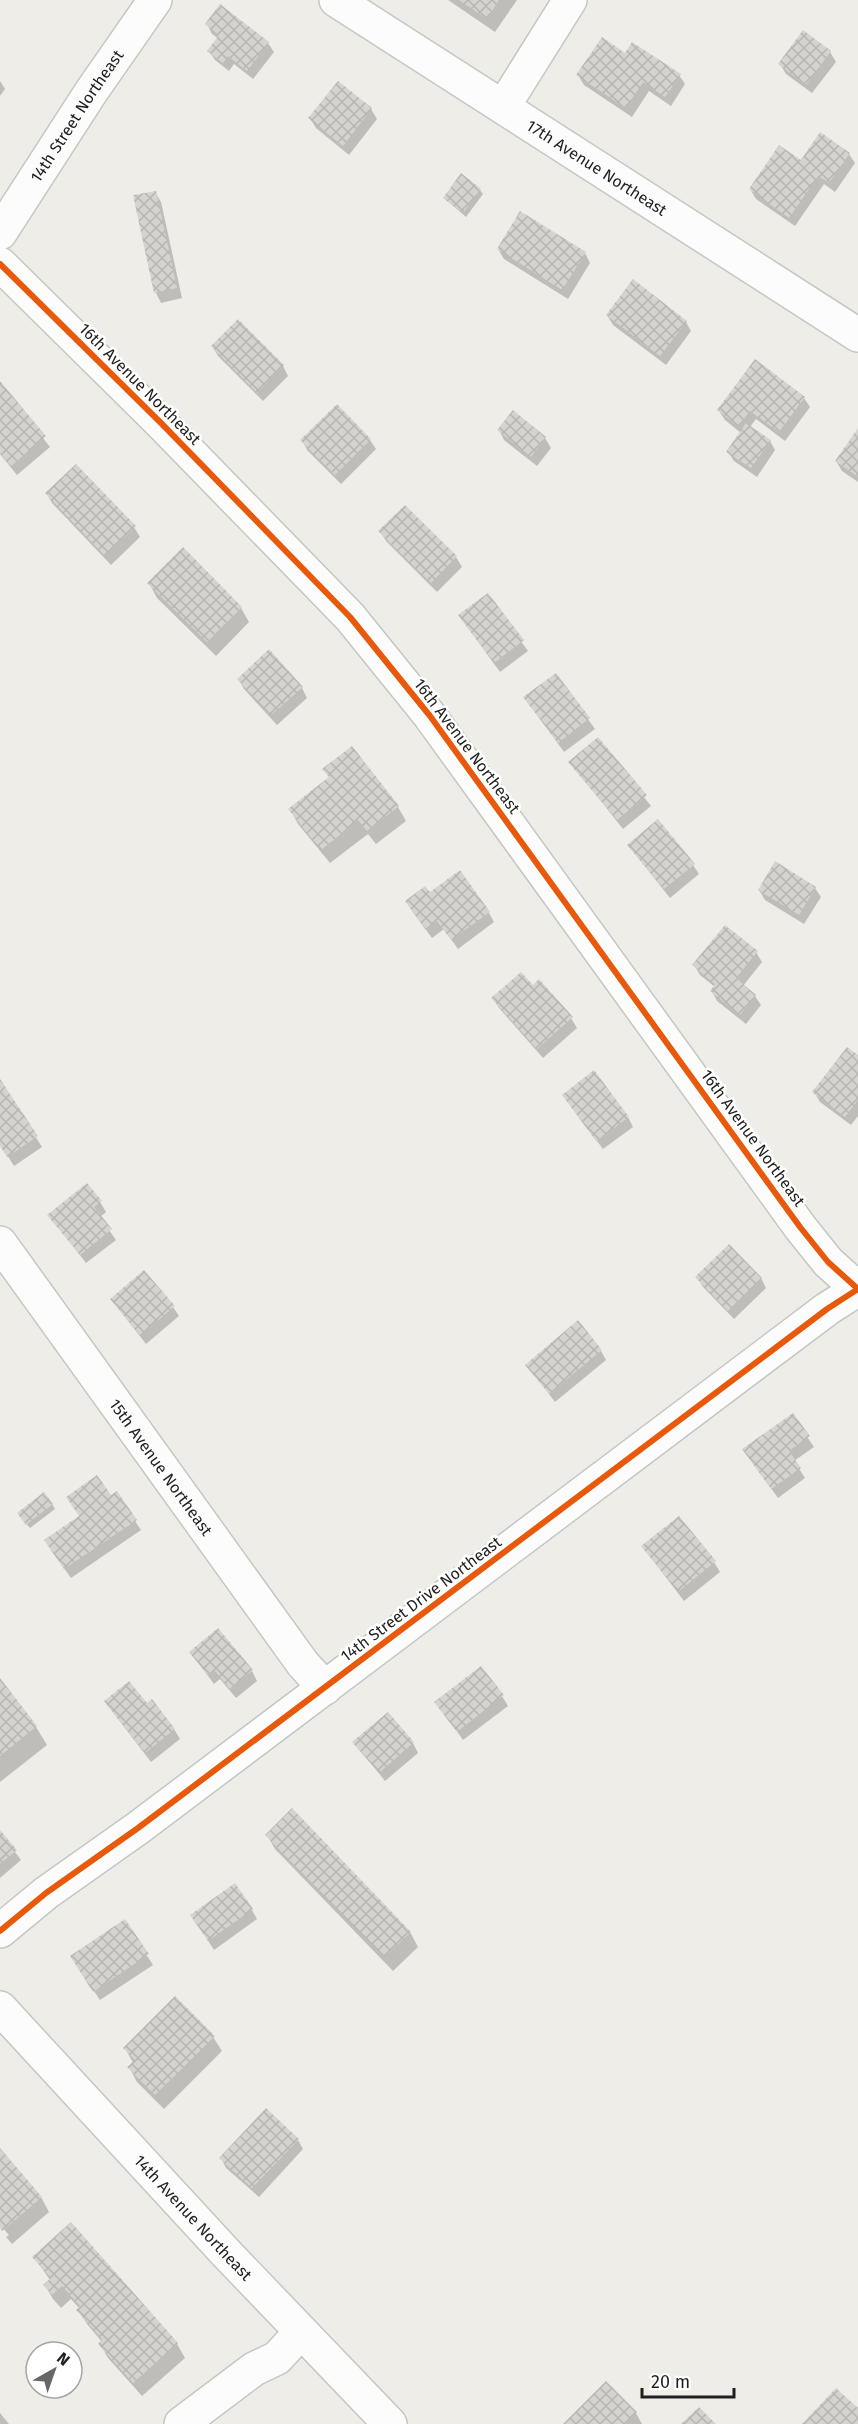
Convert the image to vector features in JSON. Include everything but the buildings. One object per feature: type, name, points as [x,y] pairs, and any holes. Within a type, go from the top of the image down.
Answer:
[{"type":"street","name":"14th Street Northeast","points":[[0,232],[91,92],[155,0]]},
{"type":"street","name":"17th Avenue Northeast","points":[[336,0],[858,335]]},
{"type":"street","points":[[503,108],[570,0]]},
{"type":"street","name":"16th Avenue Northeast","points":[[0,264],[160,422],[350,617],[430,716],[800,1227],[828,1262],[858,1289]]},
{"type":"street","name":"15th Avenue Northeast","points":[[0,1243],[303,1664],[325,1688]]},
{"type":"street","name":"14th Street Drive Northeast","points":[[0,1930],[46,1893],[138,1828],[827,1309],[858,1289]]},
{"type":"street","name":"14th Avenue Northeast","points":[[0,2008],[390,2424]]},
{"type":"street","points":[[181,2424],[254,2369],[278,2358],[302,2332]]},
{"type":"cycle path","points":[[0,264],[160,422],[350,617],[430,716],[800,1227],[828,1262],[858,1289]]},
{"type":"cycle path","points":[[0,1931],[46,1893],[138,1828],[827,1309],[858,1289]]}]
